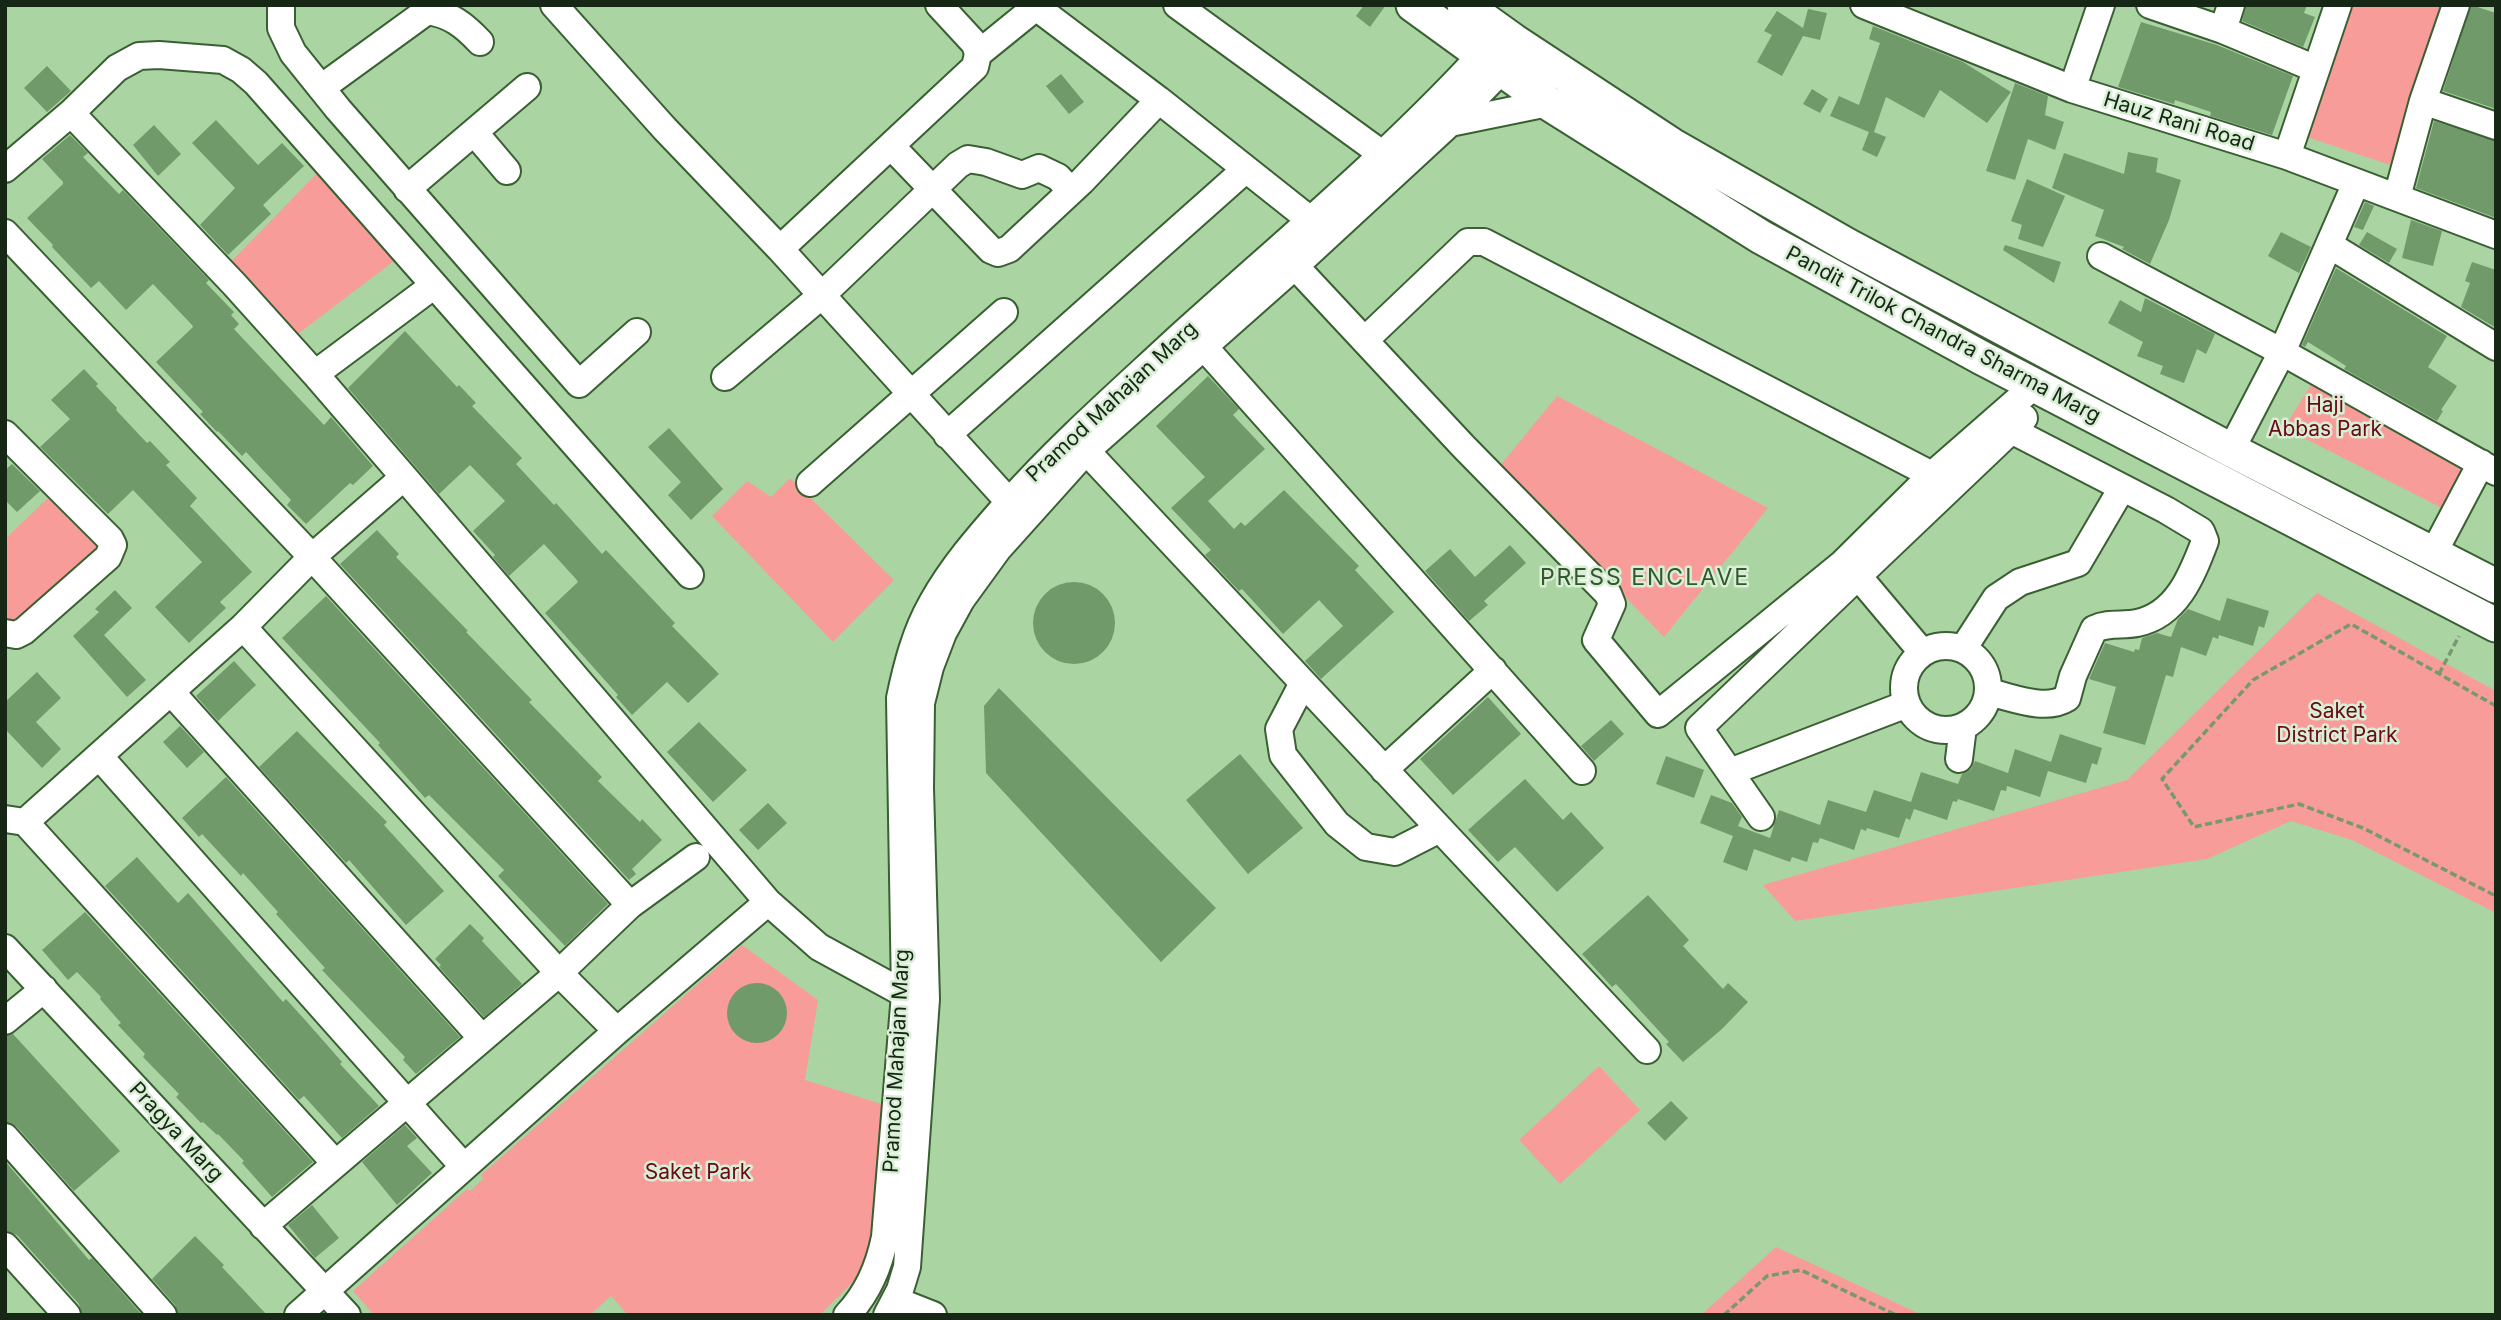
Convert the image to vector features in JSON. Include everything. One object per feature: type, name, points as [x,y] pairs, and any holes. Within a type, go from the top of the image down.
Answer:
[{"type":"main road","name":"Pandit Trilok Chandra Sharma Marg","points":[[1413,5],[1501,50],[1847,245],[2231,450],[2496,586]]},
{"type":"main road","name":"Pandit Trilok Chandra Sharma Marg","points":[[1464,5],[1548,103],[1761,237],[2043,389],[2484,618]]},
{"type":"street","points":[[281,5],[281,28],[293,53],[407,189],[579,384],[637,332]]},
{"type":"street","points":[[554,5],[665,130],[780,249],[1018,511]]},
{"type":"street","points":[[780,249],[975,67],[978,54],[975,44],[939,5]]},
{"type":"street","points":[[1177,5],[1382,154]]},
{"type":"street","name":"Hauz Rani Road","points":[[1864,5],[2072,89],[2287,156],[2496,235]]},
{"type":"street","points":[[2077,75],[2101,5]]},
{"type":"street","points":[[2150,5],[2223,30],[2316,69]]},
{"type":"street","points":[[2223,30],[2231,5]]},
{"type":"street","points":[[2287,156],[2338,5]]},
{"type":"street","points":[[2397,197],[2423,101],[2456,5]]},
{"type":"street","points":[[978,54],[1036,7],[1309,219]]},
{"type":"street","points":[[321,88],[427,11],[438,12],[461,23],[480,42]]},
{"type":"street","name":"Pramod Mahajan Marg","points":[[891,1308],[904,1278],[908,1254],[915,997],[900,698],[910,655],[931,605],[948,576],[989,542],[1079,443],[1309,219],[1458,82],[1501,50]]},
{"type":"street","name":"Pramod Mahajan Marg","points":[[1079,443],[1204,347],[1450,123],[1501,50]]},
{"type":"street","points":[[5,169],[71,113],[117,68],[139,56],[223,60],[241,70],[256,83],[690,575]]},
{"type":"street","points":[[407,189],[527,87]]},
{"type":"street","points":[[891,146],[991,250],[998,253],[1009,249],[1071,191],[1159,100]]},
{"type":"street","points":[[2423,101],[2496,126]]},
{"type":"street","points":[[1450,123],[1548,103]]},
{"type":"street","points":[[71,113],[234,284],[315,374],[768,902],[819,947],[915,997]]},
{"type":"street","points":[[474,132],[507,171]]},
{"type":"street","points":[[724,377],[822,295],[958,165],[968,159],[986,162],[1022,175],[1039,168],[1058,177],[1071,191]]},
{"type":"street","points":[[947,435],[1246,169]]},
{"type":"street","points":[[2231,450],[2282,352],[2331,246],[2356,183]]},
{"type":"street","points":[[5,233],[313,557],[630,905]]},
{"type":"street","points":[[1364,340],[1468,242],[1484,242],[1933,475]]},
{"type":"street","points":[[2331,246],[2496,347]]},
{"type":"street","points":[[2101,256],[2282,352],[2488,468],[2433,554]]},
{"type":"street","points":[[1295,265],[1462,446],[1608,594],[1612,604],[1596,640],[1658,714],[1843,563],[1933,475],[2043,389]]},
{"type":"street","points":[[315,374],[433,286]]},
{"type":"street","points":[[810,483],[1004,312]]},
{"type":"street","points":[[1204,347],[1582,771]]},
{"type":"street","points":[[1761,817],[1699,728],[2011,430],[2043,389]]},
{"type":"street","points":[[1988,692],[2045,705],[2058,704],[2067,698],[2073,676],[2094,629],[2106,623],[2125,625],[2150,620],[2181,595],[2205,541],[2201,531],[2011,430]]},
{"type":"street","points":[[5,434],[113,545],[108,557],[24,631],[16,635],[5,633]]},
{"type":"street","points":[[1079,443],[1647,1050]]},
{"type":"street","points":[[335,1163],[15,820],[99,756],[243,627],[313,557],[404,477]]},
{"type":"street","points":[[1963,649],[1996,598],[2020,582],[2078,563],[2122,488]]},
{"type":"street","points":[[1858,576],[1922,652]]},
{"type":"street","points":[[243,627],[559,973],[617,1031]]},
{"type":"street","points":[[1950,645],[1975,657],[1983,668],[1988,681],[1983,708],[1975,719],[1963,727],[1935,729],[1922,723],[1907,704],[1903,687],[1905,674],[1912,661],[1922,652],[1935,646],[1950,645]]},
{"type":"street","points":[[1384,770],[1493,670]]},
{"type":"street","points":[[1303,683],[1279,729],[1283,755],[1337,824],[1366,847],[1395,852],[1440,829]]},
{"type":"street","points":[[170,692],[481,1037]]},
{"type":"street","points":[[1730,772],[1907,704]]},
{"type":"street","points":[[1959,759],[1963,727]]},
{"type":"street","points":[[99,756],[464,1167]]},
{"type":"street","points":[[263,1226],[406,1101],[559,973],[630,905],[696,857]]},
{"type":"street","points":[[298,1315],[617,1031],[768,902]]},
{"type":"street","name":"Pragya Marg","points":[[5,948],[347,1315]]},
{"type":"street","points":[[5,1021],[44,989]]},
{"type":"street","name":"Pramod Mahajan Marg","points":[[847,1315],[866,1291],[875,1274],[885,1237],[915,997]]},
{"type":"street","points":[[5,1137],[163,1315]]},
{"type":"street","points":[[5,1246],[67,1315]]},
{"type":"street","points":[[891,1308],[933,1315]]},
{"type":"path","points":[[2439,674],[2484,618]]},
{"type":"path","points":[[2496,706],[2351,624],[2253,680],[2162,779],[2194,827],[2299,804],[2363,828],[2496,896]]},
{"type":"path","points":[[1724,1315],[1768,1276],[1801,1270],[1896,1315]]},
{"type":"green space","points":[[2351,5],[2443,5],[2390,165],[2307,137]]},
{"type":"green space","points":[[320,170],[398,258],[282,346],[225,268]]},
{"type":"green space","name":"Haji Abbas Park","points":[[2314,380],[2463,467],[2442,508],[2284,428]]},
{"type":"green space","points":[[1557,396],[1768,508],[1664,637],[1499,467]]},
{"type":"green space","points":[[790,478],[894,580],[833,642],[712,516],[747,481],[771,497]]},
{"type":"green space","points":[[52,494],[101,548],[8,631],[5,628],[5,539]]},
{"type":"green space","name":"Saket District Park","points":[[2317,593],[2496,691],[2496,913],[2352,840],[2291,821],[2207,859],[1795,921],[1763,885],[2127,780]]},
{"type":"green space","name":"Saket Park","points":[[742,945],[818,1000],[805,1080],[891,1107],[882,1187],[863,1272],[820,1315],[628,1315],[611,1296],[590,1315],[374,1315],[353,1291],[467,1189],[470,1191],[483,1179],[481,1175]]},
{"type":"green space","points":[[1599,1066],[1640,1110],[1560,1184],[1519,1140]]},
{"type":"green space","points":[[1776,1247],[1922,1315],[1701,1315]]},
{"type":"building","points":[[1364,5],[1386,5],[1370,27],[1356,16]]},
{"type":"building","points":[[2246,5],[2307,5],[2304,13],[2315,17],[2303,47],[2242,21]]},
{"type":"building","points":[[2471,5],[2496,13],[2496,109],[2443,91]]},
{"type":"building","points":[[1808,9],[1827,13],[1820,40],[1803,36],[1782,76],[1757,62],[1772,35],[1764,31],[1777,11],[1803,28]]},
{"type":"building","points":[[2141,22],[2217,45],[2293,76],[2272,135],[2210,116],[2211,112],[2175,100],[2174,104],[2118,87]]},
{"type":"building","points":[[1873,26],[1963,62],[2011,92],[1987,123],[1940,90],[1924,118],[1886,97],[1874,132],[1886,137],[1877,157],[1862,150],[1869,132],[1830,116],[1839,96],[1859,105],[1880,43],[1869,39]]},
{"type":"building","points":[[47,66],[71,91],[47,112],[24,88]]},
{"type":"building","points":[[1061,74],[1084,102],[1069,114],[1046,86]]},
{"type":"building","points":[[2015,83],[2048,96],[2045,115],[2064,122],[2055,150],[2028,139],[2015,180],[1986,171]]},
{"type":"building","points":[[1812,89],[1828,99],[1820,113],[1803,104]]},
{"type":"building","points":[[216,120],[258,165],[282,143],[304,166],[263,205],[271,214],[228,255],[200,225],[235,188],[192,143]]},
{"type":"building","points":[[2434,121],[2496,141],[2496,218],[2416,188]]},
{"type":"building","points":[[154,125],[181,154],[158,176],[133,145]]},
{"type":"building","points":[[70,135],[88,153],[83,157],[119,194],[123,190],[209,280],[206,283],[234,312],[231,315],[239,324],[234,329],[324,425],[331,417],[373,466],[353,485],[350,483],[306,524],[287,505],[291,500],[246,452],[242,456],[217,432],[200,414],[203,412],[156,362],[193,327],[192,325],[153,284],[126,310],[99,281],[91,288],[27,218],[63,184],[42,159]]},
{"type":"building","points":[[2128,152],[2158,158],[2156,172],[2181,180],[2169,220],[2150,264],[2122,249],[2124,247],[2095,236],[2104,210],[2052,188],[2064,153],[2124,174]]},
{"type":"building","points":[[2027,179],[2065,196],[2043,247],[2018,239],[2022,225],[2011,221]]},
{"type":"building","points":[[2365,202],[2374,206],[2363,230],[2354,227]]},
{"type":"building","points":[[2411,220],[2442,231],[2433,266],[2402,258]]},
{"type":"building","points":[[2281,232],[2311,247],[2299,273],[2268,256]]},
{"type":"building","points":[[2367,232],[2397,249],[2389,263],[2359,245]]},
{"type":"building","points":[[2005,245],[2061,262],[2054,283],[2003,250]]},
{"type":"building","points":[[2472,262],[2496,270],[2496,328],[2461,307],[2470,283],[2465,281]]},
{"type":"building","points":[[2336,268],[2447,336],[2428,367],[2457,386],[2437,421],[2344,369],[2346,366],[2308,342],[2305,347],[2302,345]]},
{"type":"building","points":[[2145,298],[2215,334],[2206,354],[2197,349],[2184,383],[2160,374],[2163,366],[2137,356],[2143,342],[2108,323],[2120,300],[2141,312]]},
{"type":"building","points":[[405,331],[457,387],[459,385],[476,403],[472,406],[522,458],[516,464],[602,554],[606,550],[675,623],[672,626],[719,674],[688,703],[667,682],[632,715],[616,697],[618,695],[545,613],[578,582],[576,579],[544,544],[509,576],[493,557],[495,555],[473,531],[505,501],[470,465],[439,494],[348,388]]},
{"type":"building","points":[[84,369],[116,410],[147,443],[150,441],[170,462],[166,465],[197,498],[190,506],[252,572],[220,602],[226,608],[189,643],[155,607],[202,562],[133,490],[108,514],[40,447],[70,419],[51,400]]},
{"type":"building","points":[[1208,376],[1239,409],[1233,415],[1265,449],[1208,501],[1234,529],[1241,522],[1245,526],[1284,490],[1359,566],[1355,570],[1394,612],[1321,679],[1305,661],[1343,626],[1319,600],[1283,634],[1242,589],[1239,591],[1205,555],[1211,550],[1171,508],[1205,477],[1156,426]]},
{"type":"building","points":[[669,428],[723,489],[691,520],[668,495],[681,482],[648,447]]},
{"type":"building","points":[[12,464],[40,491],[17,512],[5,500],[5,470]]},
{"type":"building","points":[[377,530],[399,554],[396,557],[602,777],[598,781],[662,840],[632,869],[636,874],[629,880],[340,564]]},
{"type":"building","points":[[1510,545],[1526,563],[1484,601],[1488,605],[1469,621],[1425,571],[1450,549],[1475,577]]},
{"type":"building","points":[[1074,582],[1090,585],[1103,594],[1112,607],[1115,623],[1112,639],[1103,652],[1090,661],[1074,664],[1058,661],[1045,652],[1036,639],[1033,623],[1036,607],[1045,594],[1058,585]]},
{"type":"building","points":[[115,590],[132,608],[104,635],[146,680],[127,697],[73,636],[99,612],[95,609]]},
{"type":"building","points":[[326,596],[608,904],[565,946],[498,876],[504,870],[429,795],[425,798],[378,745],[380,743],[282,638]]},
{"type":"building","points":[[2227,598],[2269,611],[2264,628],[2259,626],[2253,646],[2219,635],[2218,639],[2213,637],[2206,656],[2181,647],[2173,677],[2166,675],[2145,745],[2103,733],[2116,687],[2089,679],[2105,643],[2134,652],[2135,649],[2139,650],[2142,638],[2157,633],[2171,637],[2178,619],[2188,609],[2220,621]]},
{"type":"building","points":[[234,661],[256,685],[218,721],[196,696]]},
{"type":"building","points":[[37,672],[61,698],[36,722],[61,749],[42,768],[5,729],[5,702]]},
{"type":"building","points":[[999,688],[1216,908],[1161,962],[986,773],[984,706]]},
{"type":"building","points":[[1488,697],[1521,734],[1453,795],[1420,759]]},
{"type":"building","points":[[1611,720],[1624,734],[1594,761],[1581,746]]},
{"type":"building","points":[[699,722],[747,770],[713,802],[667,752]]},
{"type":"building","points":[[180,726],[204,752],[187,768],[163,742]]},
{"type":"building","points":[[297,731],[387,822],[384,825],[444,891],[406,925],[349,860],[346,863],[259,767]]},
{"type":"building","points":[[2060,734],[2102,748],[2097,765],[2092,763],[2086,783],[2048,771],[2040,797],[2007,786],[2006,791],[2001,790],[1994,811],[1958,799],[1957,802],[1953,801],[1947,820],[1914,809],[1910,820],[1906,818],[1899,838],[1867,828],[1866,831],[1861,829],[1854,850],[1820,838],[1818,843],[1813,842],[1807,862],[1792,857],[1790,862],[1754,849],[1747,871],[1723,862],[1733,836],[1700,823],[1711,795],[1732,803],[1742,817],[1738,826],[1770,838],[1779,810],[1820,825],[1828,800],[1866,812],[1874,790],[1911,802],[1921,772],[1958,784],[1962,774],[1971,769],[1975,761],[2008,773],[2015,749],[2051,762]]},
{"type":"building","points":[[1240,754],[1303,828],[1248,874],[1186,800]]},
{"type":"building","points":[[1666,756],[1704,770],[1694,798],[1656,784]]},
{"type":"building","points":[[226,777],[460,1037],[416,1074],[403,1060],[405,1057],[322,970],[325,968],[243,873],[241,876],[202,834],[199,837],[182,818]]},
{"type":"building","points":[[1525,779],[1563,820],[1571,812],[1604,848],[1557,892],[1515,847],[1498,862],[1468,830]]},
{"type":"building","points":[[768,803],[787,823],[758,850],[739,830]]},
{"type":"building","points":[[137,857],[178,903],[188,893],[283,1002],[286,999],[306,1021],[342,1062],[340,1064],[379,1106],[342,1138],[304,1096],[299,1100],[105,886]]},
{"type":"building","points":[[1648,895],[1689,940],[1683,946],[1723,989],[1728,983],[1748,1002],[1722,1029],[1683,1062],[1666,1044],[1669,1042],[1616,984],[1612,987],[1582,954]]},
{"type":"building","points":[[85,912],[313,1162],[272,1197],[242,1163],[244,1161],[176,1097],[179,1094],[143,1057],[145,1054],[118,1025],[121,1023],[101,997],[77,972],[68,980],[42,950]]},
{"type":"building","points":[[470,924],[522,984],[484,1017],[439,967],[441,965],[435,959]]},
{"type":"building","points":[[757,983],[778,992],[787,1013],[778,1034],[757,1043],[736,1034],[727,1013],[736,992]]},
{"type":"building","points":[[13,1034],[120,1151],[74,1191],[17,1127],[5,1122],[5,1036]]},
{"type":"building","points":[[1671,1101],[1688,1118],[1665,1141],[1647,1123]]},
{"type":"building","points":[[405,1125],[417,1138],[407,1146],[432,1173],[397,1205],[362,1162]]},
{"type":"building","points":[[5,1161],[89,1260],[92,1258],[142,1315],[82,1315],[79,1304],[17,1235],[5,1231]]},
{"type":"building","points":[[312,1205],[339,1238],[315,1258],[288,1225]]},
{"type":"building","points":[[195,1236],[267,1315],[178,1315],[175,1305],[152,1279]]},
{"type":"district","name":"PRESS ENCLAVE","points":[[1645,578]]}]
